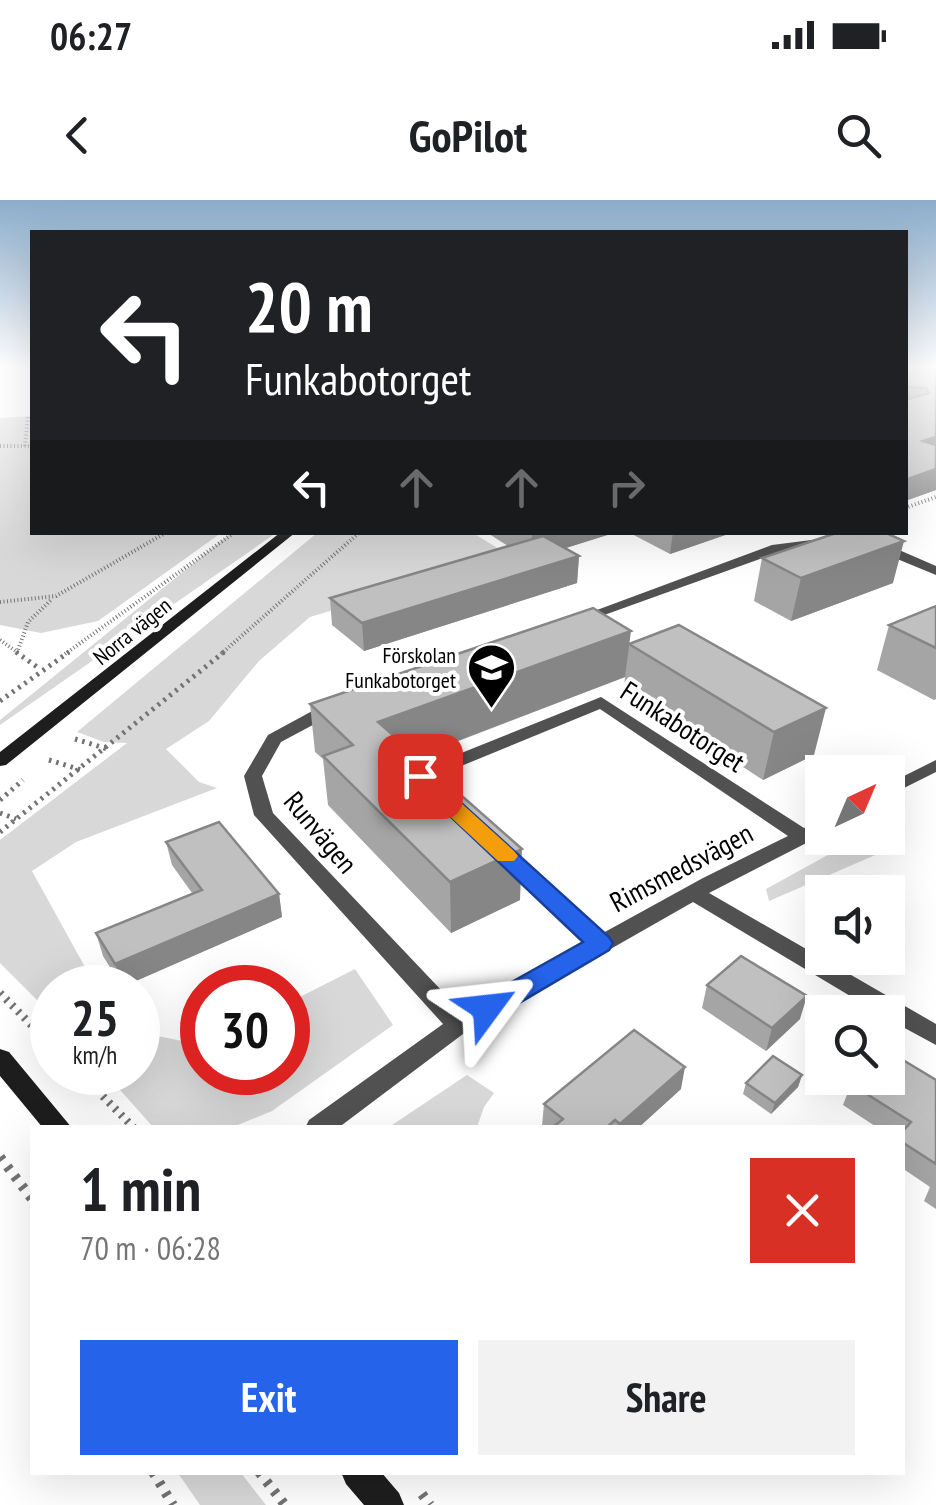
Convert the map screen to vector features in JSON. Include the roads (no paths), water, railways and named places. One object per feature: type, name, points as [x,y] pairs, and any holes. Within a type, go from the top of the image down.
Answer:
[{"type":"main road","name":"Norra vägen","points":[[0,761],[286,535]]},
{"type":"main road","points":[[0,1059],[55,1125]]},
{"type":"main road","points":[[361,1475],[387,1505]]},
{"type":"street","points":[[559,626],[777,548],[846,540]]},
{"type":"street","points":[[865,544],[884,547],[936,570]]},
{"type":"street","name":"Runvägen","points":[[359,698],[323,711],[274,739],[253,776],[264,816],[459,1025]]},
{"type":"street","name":"Funkabotorget","points":[[447,802],[420,776],[602,702],[805,828]]},
{"type":"street","points":[[905,782],[936,765]]},
{"type":"street","name":"Rimsmedsvägen","points":[[322,1125],[459,1025],[600,943],[805,836]]},
{"type":"street","points":[[488,840],[600,943]]},
{"type":"street","points":[[692,893],[936,1036]]},
{"type":"place","name":"Förskolan Funkabotorget","points":[[491,710]]}]
